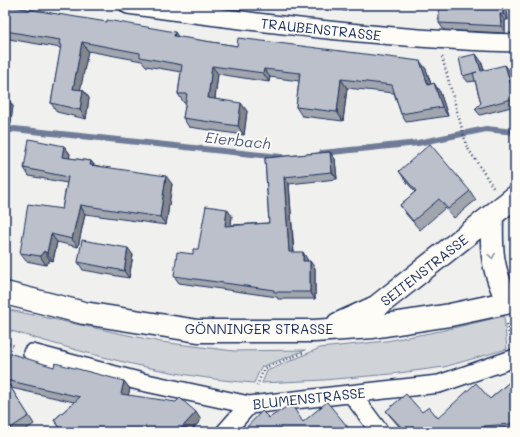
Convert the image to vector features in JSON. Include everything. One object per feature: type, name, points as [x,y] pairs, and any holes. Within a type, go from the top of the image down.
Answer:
[{"type":"main road","points":[[504,207],[491,254],[497,277],[512,308]]},
{"type":"main road","name":"SEITENSTRASSE","points":[[324,330],[376,307],[504,207]]},
{"type":"main road","name":"GÖNNINGER STRASSE","points":[[5,293],[84,313],[198,331],[324,330],[373,327],[450,315],[512,308]]},
{"type":"street","name":"TRAUBENSTRASSE","points":[[128,5],[263,24],[438,40],[515,43]]},
{"type":"street","name":"BLUMENSTRASSE","points":[[32,353],[142,382],[249,405],[439,384],[513,350]]},
{"type":"street","points":[[352,394],[380,432]]},
{"type":"street","points":[[225,432],[249,405]]},
{"type":"path","points":[[438,40],[445,73],[467,147],[504,207]]},
{"type":"path","points":[[512,308],[506,324],[513,350]]},
{"type":"path","points":[[249,405],[264,368],[309,351]]},
{"type":"shaded area","points":[[5,309],[161,342],[234,351],[306,350],[261,367],[254,383],[191,376],[128,363],[5,329]]},
{"type":"shaded area","points":[[504,316],[507,349],[444,367],[391,374],[324,380],[262,383],[267,371],[320,348],[386,341],[440,331]]},
{"type":"building","points":[[5,5],[175,32],[174,36],[237,46],[238,38],[420,61],[428,85],[434,83],[442,107],[401,114],[392,85],[341,79],[337,112],[296,107],[300,73],[264,69],[263,73],[212,66],[208,98],[241,103],[238,126],[183,118],[187,94],[178,94],[182,65],[140,57],[140,53],[82,42],[73,89],[83,90],[80,110],[51,103],[61,45],[59,44],[60,40],[5,31]]},
{"type":"building","points":[[466,5],[503,5],[503,14],[500,14],[501,26],[439,23],[439,9],[466,9]]},
{"type":"building","points":[[476,54],[481,71],[505,65],[513,92],[515,91],[515,98],[475,109],[481,103],[473,73],[463,76],[459,58]]},
{"type":"building","points":[[5,99],[8,99],[5,122]]},
{"type":"building","points":[[29,139],[64,146],[62,157],[91,161],[90,165],[166,176],[160,217],[80,205],[72,239],[51,234],[47,253],[44,251],[40,256],[20,253],[28,204],[62,209],[68,177],[24,168]]},
{"type":"building","points":[[430,144],[470,191],[448,209],[439,199],[413,221],[400,205],[416,191],[399,171]]},
{"type":"building","points":[[330,152],[332,172],[284,177],[289,252],[303,252],[303,261],[310,261],[310,292],[274,292],[274,290],[174,276],[177,252],[193,254],[193,249],[198,249],[206,206],[227,209],[225,226],[269,223],[265,158]]},
{"type":"building","points":[[82,240],[128,248],[124,271],[78,262]]},
{"type":"building","points":[[9,353],[54,367],[55,363],[124,381],[121,394],[176,402],[180,398],[196,412],[178,432],[64,432],[54,420],[80,397],[6,380],[29,416],[9,429],[10,432],[5,432],[5,367]]},
{"type":"building","points":[[515,377],[515,420],[511,424],[484,426],[489,432],[406,432],[386,411],[406,394],[422,412],[429,407],[438,418],[476,383],[490,399]]},
{"type":"building","points":[[327,402],[352,432],[242,432],[262,411],[269,418],[291,404],[303,422]]},
{"type":"waterway","name":"Eierbach","points":[[5,132],[14,129],[281,157]]},
{"type":"waterway","name":"Eierbach","points":[[322,153],[418,143],[486,129],[515,132]]}]
